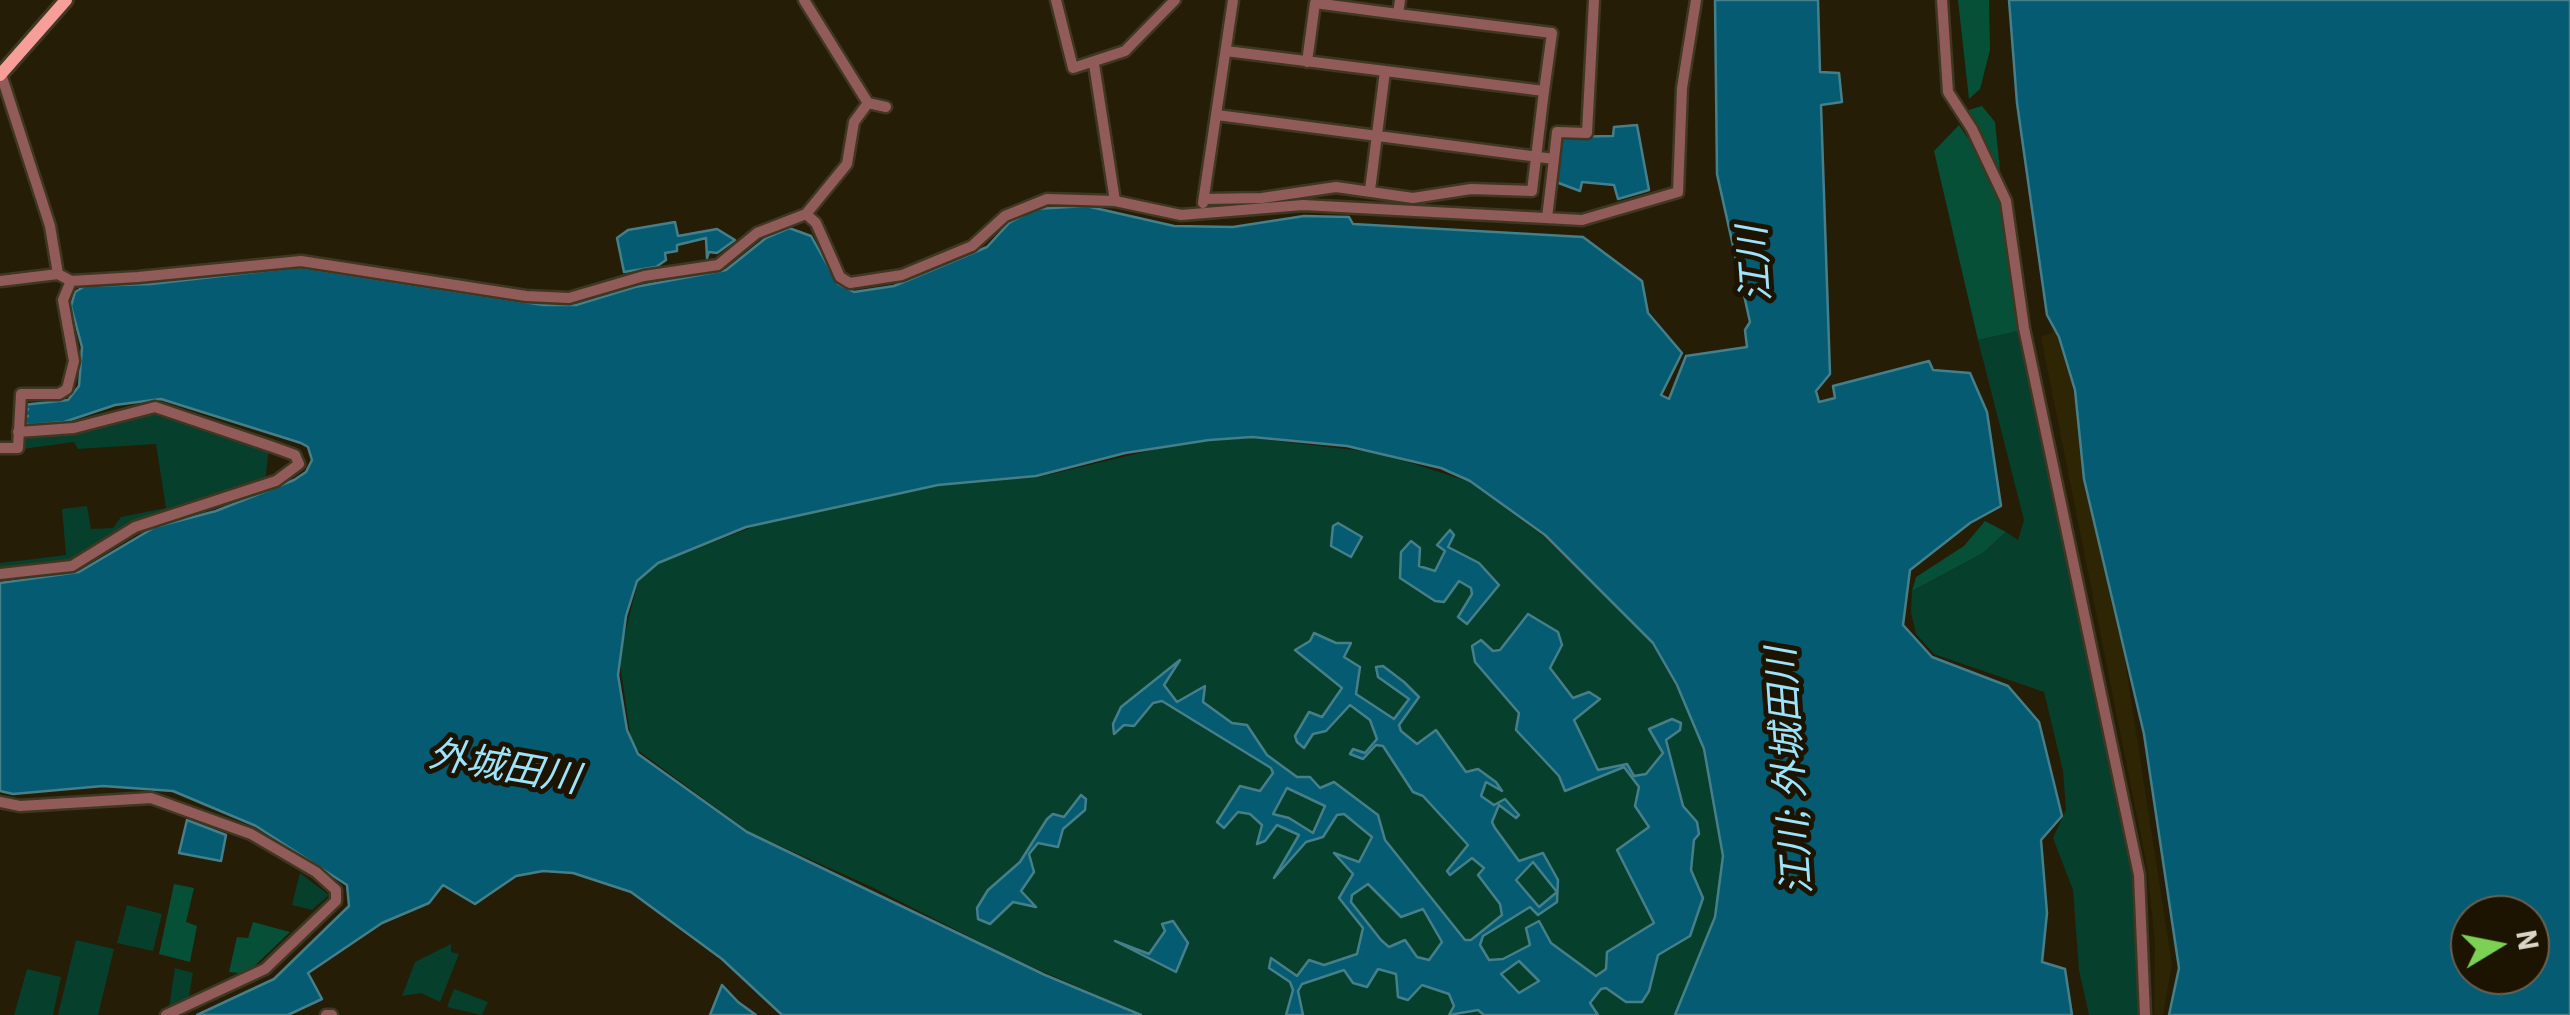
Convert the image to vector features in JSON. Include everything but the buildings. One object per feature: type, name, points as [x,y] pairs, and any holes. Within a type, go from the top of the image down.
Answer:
[{"type":"main road","points":[[0,74],[66,0]]},
{"type":"street","points":[[804,0],[868,103],[886,108]]},
{"type":"street","points":[[1056,0],[1073,68],[1094,64],[1140,40],[1175,0]]},
{"type":"street","points":[[1200,214],[1233,0]]},
{"type":"street","points":[[1398,14],[1400,0]]},
{"type":"street","points":[[1547,218],[1557,132],[1587,133],[1594,0]]},
{"type":"street","points":[[806,214],[816,223],[840,278],[864,282],[902,276],[972,246],[1005,216],[1028,204],[1069,197],[1115,200],[1181,215],[1304,205],[1582,220],[1678,192],[1682,88],[1696,0]]},
{"type":"street","points":[[1942,0],[1948,92],[1972,129],[2006,201],[2024,328],[2139,875],[2147,980],[2145,1015]]},
{"type":"street","points":[[1204,199],[1262,198],[1336,187],[1413,198],[1483,188],[1532,190],[1552,34],[1315,3],[1308,62]]},
{"type":"street","points":[[1226,51],[1544,91]]},
{"type":"street","points":[[1094,64],[1115,200]]},
{"type":"street","points":[[1370,190],[1385,72]]},
{"type":"street","points":[[0,74],[50,226],[58,274]]},
{"type":"street","points":[[0,281],[58,274],[71,281],[301,260],[526,296],[569,298],[644,276],[718,264],[757,232],[806,214],[847,164],[854,122],[868,103]]},
{"type":"street","points":[[1216,115],[1554,159]]},
{"type":"street","points":[[0,448],[18,448],[18,397],[59,394],[66,388],[74,361],[63,300],[71,281]]},
{"type":"street","points":[[0,574],[72,566],[136,526],[276,481],[299,464],[295,455],[273,446],[155,407],[74,428],[18,428]]},
{"type":"street","points":[[0,802],[20,806],[151,798],[252,834],[316,872],[336,890],[336,901],[265,969],[166,1015]]},
{"type":"green space","points":[[1958,0],[1989,0],[1990,50],[1980,89],[1969,99]]},
{"type":"green space","points":[[1982,106],[1995,122],[2000,170],[1965,111]]},
{"type":"green space","points":[[1959,125],[1983,161],[2001,203],[2018,331],[1978,340],[1934,151]]},
{"type":"green space","points":[[2018,331],[2134,865],[2141,1015],[2089,1015],[2079,970],[2073,890],[2053,838],[2066,810],[2063,771],[2044,692],[1934,654],[1916,634],[1911,612],[1912,591],[1983,553],[2006,532],[2018,540],[2024,520],[1978,340]]},
{"type":"green space","points":[[157,411],[269,450],[265,481],[141,521],[67,565],[0,570],[0,563],[66,555],[62,509],[87,506],[91,529],[113,528],[121,517],[166,508],[156,444],[78,449],[74,442],[23,449],[23,436]]},
{"type":"green space","points":[[1251,438],[1380,453],[1470,482],[1543,536],[1653,643],[1694,720],[1723,856],[1714,917],[1675,1015],[1143,1015],[1007,956],[874,888],[749,832],[632,746],[619,657],[638,582],[657,564],[763,523],[938,486],[1039,477],[1186,442]]},
{"type":"green space","points":[[1985,521],[2006,532],[1983,553],[1912,591],[1916,577],[1964,546]]},
{"type":"green space","points":[[300,873],[329,895],[312,910],[292,905]]},
{"type":"green space","points":[[174,884],[194,888],[186,922],[197,926],[190,962],[159,954]]},
{"type":"green space","points":[[127,905],[162,914],[153,951],[117,943]]},
{"type":"green space","points":[[253,922],[290,932],[246,974],[229,972],[237,937],[248,938]]},
{"type":"green space","points":[[76,940],[114,949],[98,1015],[58,1015]]},
{"type":"green space","points":[[451,944],[451,952],[459,954],[440,1002],[421,993],[402,996],[415,962]]},
{"type":"green space","points":[[175,968],[193,973],[188,1001],[169,1008]]},
{"type":"green space","points":[[27,969],[61,977],[53,1015],[14,1015]]},
{"type":"green space","points":[[454,989],[488,1002],[482,1015],[447,1007]]},
{"type":"sand","points":[[2018,64],[2109,557],[2172,965],[2163,1015],[2154,1015],[2155,942],[2147,867],[2041,337],[2052,333]]},
{"type":"water","points":[[1715,0],[1818,0],[1820,72],[1839,73],[1842,102],[1821,105],[1830,374],[1816,391],[1819,402],[1835,398],[1833,386],[1929,361],[1933,370],[1970,373],[1987,412],[2001,506],[1970,523],[1910,570],[1903,625],[1932,657],[2008,686],[2039,722],[2062,816],[2041,840],[2047,913],[2042,962],[2065,969],[2072,1015],[1675,1015],[1715,917],[1723,856],[1704,749],[1677,685],[1653,643],[1545,535],[1470,481],[1441,468],[1347,446],[1252,437],[1209,440],[1125,453],[1036,476],[938,485],[746,527],[658,563],[637,581],[626,616],[618,675],[627,730],[638,754],[747,832],[1045,975],[1141,1015],[782,1015],[722,959],[631,892],[573,873],[543,871],[516,876],[475,904],[443,885],[429,903],[382,923],[308,973],[322,999],[288,1015],[197,1015],[274,979],[349,906],[347,885],[256,826],[173,791],[103,786],[13,794],[0,791],[0,583],[79,572],[155,527],[216,511],[294,480],[306,472],[312,460],[308,447],[301,443],[161,399],[115,405],[64,422],[28,425],[22,420],[28,416],[22,415],[28,409],[23,405],[68,400],[79,386],[82,347],[71,306],[75,292],[85,286],[151,284],[299,267],[543,305],[576,305],[635,287],[726,270],[766,238],[789,228],[811,236],[838,284],[854,292],[894,286],[987,247],[1009,223],[1035,209],[1086,206],[1174,226],[1233,227],[1304,216],[1349,217],[1353,224],[1583,237],[1642,281],[1648,313],[1682,353],[1661,395],[1669,399],[1686,356],[1747,347],[1745,330],[1750,322],[1717,174]]},
{"type":"water","points":[[2009,0],[2570,0],[2570,1015],[2169,1015],[2179,968],[2144,734],[2084,479],[2075,390],[2059,337],[2047,315],[2017,103]]},
{"type":"water","points":[[1637,125],[1649,190],[1618,199],[1614,185],[1582,182],[1580,191],[1556,182],[1562,137],[1613,136],[1614,127]]},
{"type":"water","points":[[675,222],[678,236],[717,229],[735,240],[717,253],[709,252],[707,258],[706,238],[677,245],[677,251],[665,253],[666,260],[656,267],[624,272],[617,238],[628,230]]},
{"type":"water","points":[[1338,523],[1362,537],[1351,557],[1331,546],[1333,526]]},
{"type":"water","points":[[1450,530],[1454,535],[1448,547],[1479,563],[1499,585],[1467,624],[1458,617],[1472,594],[1471,588],[1459,581],[1444,602],[1435,601],[1400,578],[1401,552],[1411,541],[1420,548],[1419,566],[1435,571],[1445,551],[1437,545]]},
{"type":"water","points":[[1528,614],[1558,632],[1562,645],[1550,668],[1573,698],[1589,692],[1600,699],[1574,720],[1598,770],[1627,764],[1634,776],[1646,774],[1663,753],[1649,729],[1672,719],[1681,723],[1680,730],[1666,740],[1683,806],[1697,822],[1699,834],[1694,840],[1691,870],[1703,898],[1690,936],[1658,955],[1649,991],[1642,1002],[1626,1002],[1606,988],[1601,989],[1590,1003],[1598,1015],[1484,1015],[1478,1010],[1449,1015],[1454,1006],[1449,994],[1422,985],[1408,1000],[1398,997],[1396,974],[1378,969],[1367,987],[1353,983],[1344,970],[1302,984],[1298,991],[1303,1015],[1286,1015],[1293,990],[1290,982],[1269,968],[1271,958],[1297,976],[1309,960],[1324,965],[1357,954],[1363,928],[1339,898],[1353,874],[1334,853],[1359,862],[1372,837],[1344,814],[1337,815],[1323,837],[1306,842],[1274,878],[1299,835],[1277,825],[1265,841],[1257,844],[1262,825],[1250,814],[1238,812],[1224,828],[1217,822],[1240,786],[1260,791],[1273,773],[1271,768],[1162,701],[1153,703],[1134,726],[1124,725],[1114,734],[1113,724],[1121,707],[1180,660],[1164,685],[1177,702],[1205,686],[1203,702],[1232,723],[1247,725],[1267,755],[1297,777],[1310,777],[1320,788],[1334,782],[1378,815],[1385,840],[1465,940],[1471,940],[1502,915],[1500,904],[1478,875],[1484,868],[1472,858],[1450,875],[1447,871],[1468,845],[1423,796],[1413,792],[1383,746],[1376,745],[1363,759],[1350,754],[1353,749],[1365,753],[1377,739],[1370,720],[1350,705],[1326,731],[1313,734],[1304,748],[1297,742],[1295,736],[1309,712],[1322,717],[1342,688],[1295,650],[1310,641],[1314,633],[1336,643],[1351,643],[1344,657],[1360,667],[1356,694],[1394,719],[1409,699],[1378,677],[1376,667],[1383,666],[1404,682],[1419,697],[1399,725],[1401,731],[1417,744],[1436,730],[1466,772],[1478,769],[1496,782],[1502,791],[1486,782],[1481,796],[1494,805],[1505,799],[1519,815],[1516,818],[1499,805],[1492,822],[1495,828],[1519,861],[1543,853],[1558,880],[1557,902],[1538,915],[1530,907],[1483,936],[1480,945],[1489,960],[1503,959],[1530,945],[1526,928],[1539,921],[1551,943],[1596,976],[1606,969],[1607,952],[1654,923],[1617,850],[1649,827],[1635,806],[1639,787],[1624,767],[1565,791],[1559,776],[1516,730],[1519,713],[1475,662],[1472,646],[1481,640],[1493,651],[1500,650]],"holes":[[[1287,788],[1325,806],[1313,833],[1289,818],[1273,814]],[[1533,862],[1557,892],[1539,907],[1516,880]],[[1368,884],[1401,917],[1423,909],[1442,942],[1429,960],[1417,957],[1405,940],[1389,947],[1351,902],[1352,895]],[[1519,961],[1539,981],[1519,993],[1501,974]]]},
{"type":"water","points":[[1081,795],[1086,799],[1085,810],[1063,829],[1058,847],[1038,843],[1029,854],[1034,872],[1021,891],[1036,907],[1013,902],[990,924],[978,919],[977,908],[988,890],[1020,862],[1047,819],[1053,814],[1064,817]]},
{"type":"water","points":[[187,820],[226,835],[221,861],[179,853]]},
{"type":"water","points":[[1173,921],[1188,943],[1176,972],[1115,941],[1149,954],[1165,931],[1162,924]]},
{"type":"water","points":[[722,985],[738,1002],[756,1015],[710,1015]]},
{"type":"water label","name":"江川","points":[[1756,264]]},
{"type":"water label","name":"外城田川","points":[[504,768]]},
{"type":"water label","name":"江川; 外城田川","points":[[1791,771]]}]
